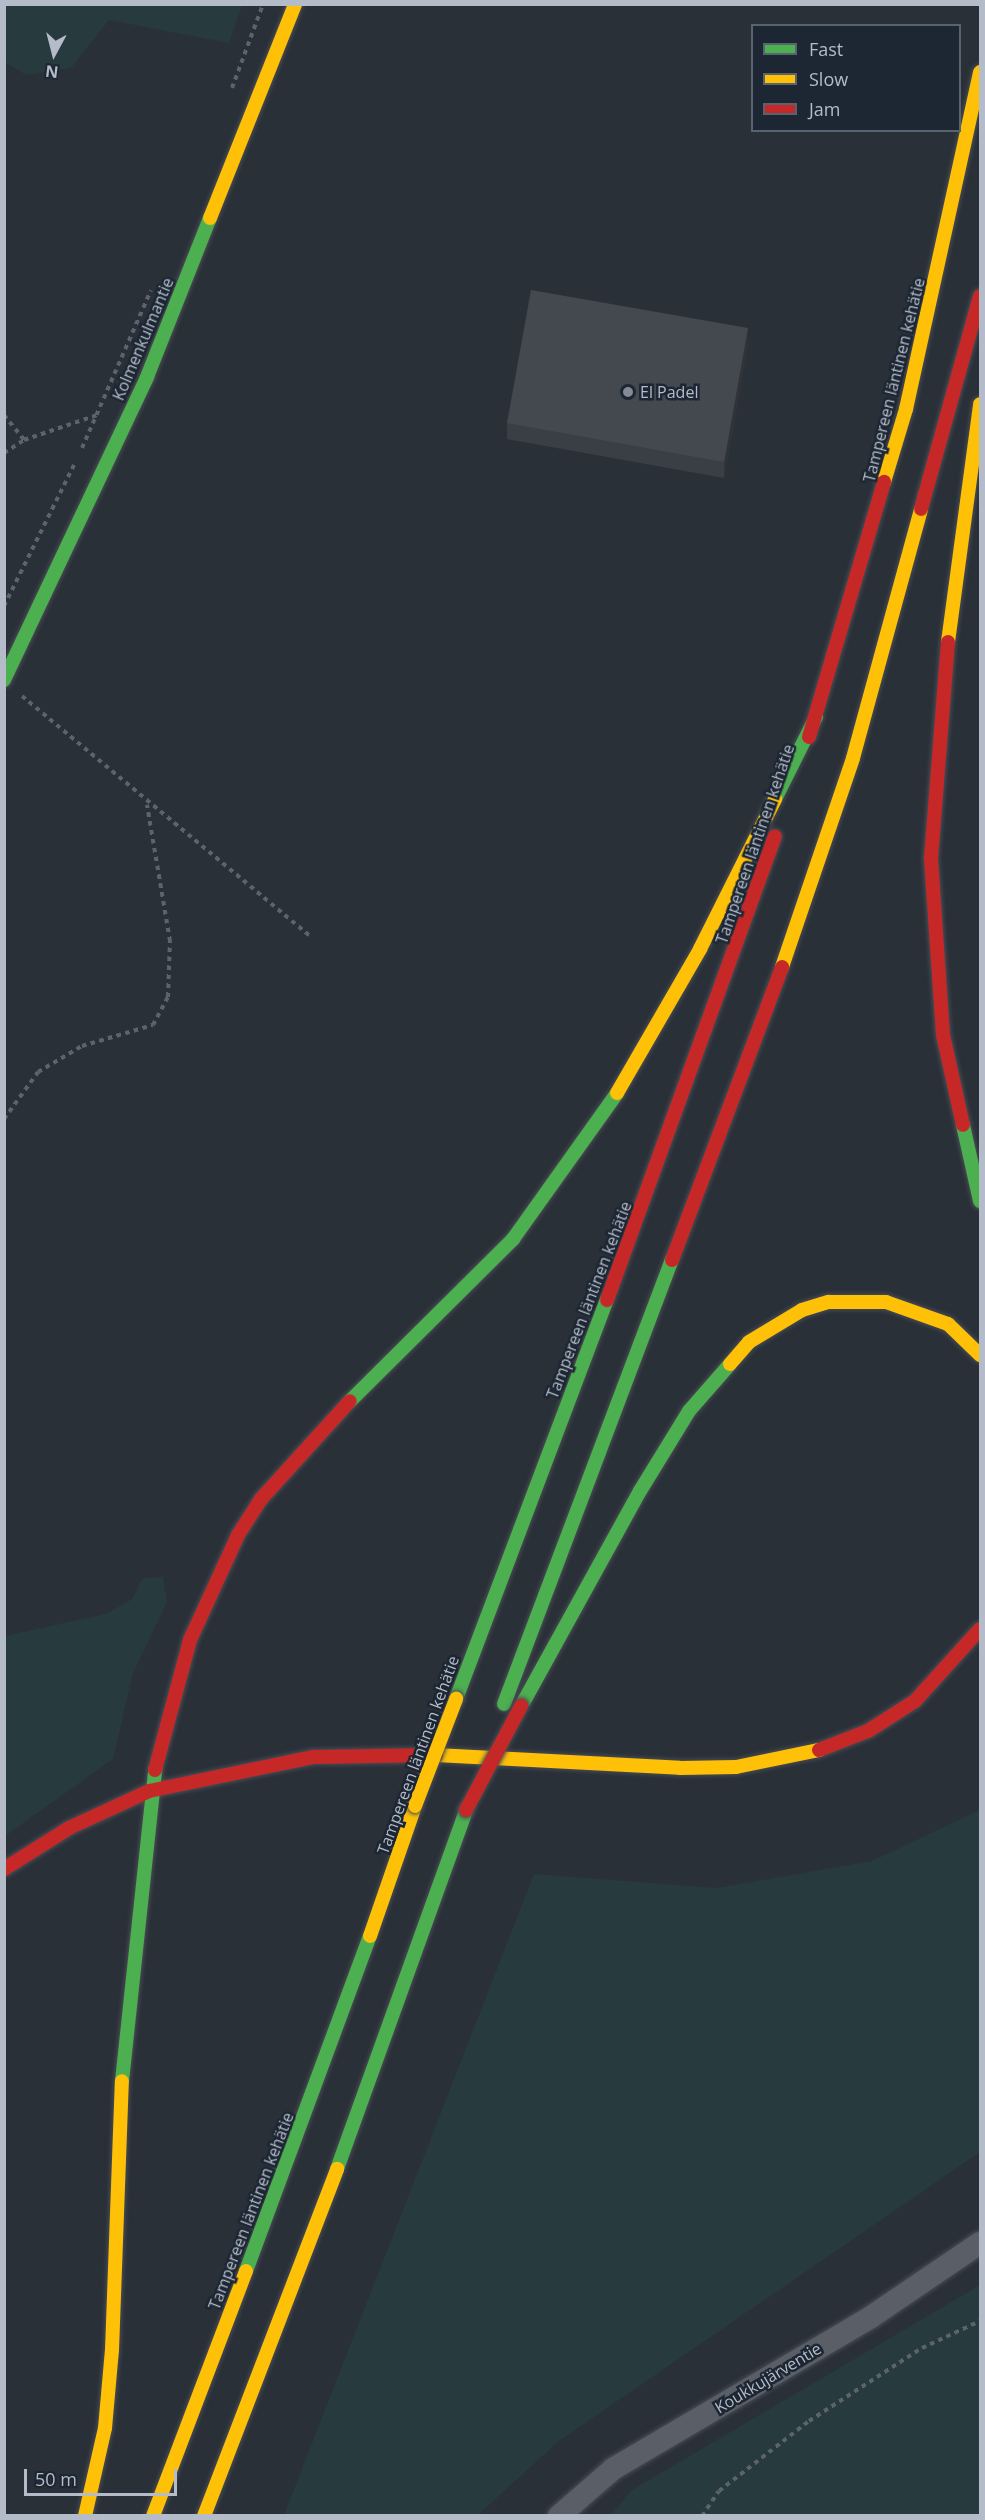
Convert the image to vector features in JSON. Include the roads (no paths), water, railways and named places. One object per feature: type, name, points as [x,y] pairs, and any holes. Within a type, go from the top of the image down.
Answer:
[{"type":"main road","name":"Kolmenkulmantie","points":[[9,684],[128,417],[295,4]]},
{"type":"main road","name":"Tampereen läntinen kehätie","points":[[153,2516],[339,2026],[415,1806],[719,1000],[816,717],[906,409],[981,72]]},
{"type":"main road","points":[[204,2516],[297,2280],[504,1704],[770,1002],[838,802],[981,296]]},
{"type":"main road","points":[[981,404],[941,687],[931,859],[943,1035],[981,1201]]},
{"type":"main road","points":[[85,2516],[105,2428],[112,2350],[124,2023],[149,1791],[190,1640],[238,1535],[310,1442],[513,1239],[599,1124],[700,949],[816,717]]},
{"type":"main road","points":[[466,1810],[646,1481],[689,1412],[749,1342],[802,1310],[829,1302],[886,1302],[948,1324],[981,1355]]},
{"type":"main road","points":[[4,1869],[69,1828],[149,1791],[248,1767],[387,1752],[680,1768],[776,1761],[838,1744],[892,1718],[930,1688],[981,1629]]},
{"type":"street","name":"Koukkujärventie","points":[[559,2516],[613,2469],[871,2317],[981,2243]]},
{"type":"place","name":"El Padel","points":[[628,392]]}]
